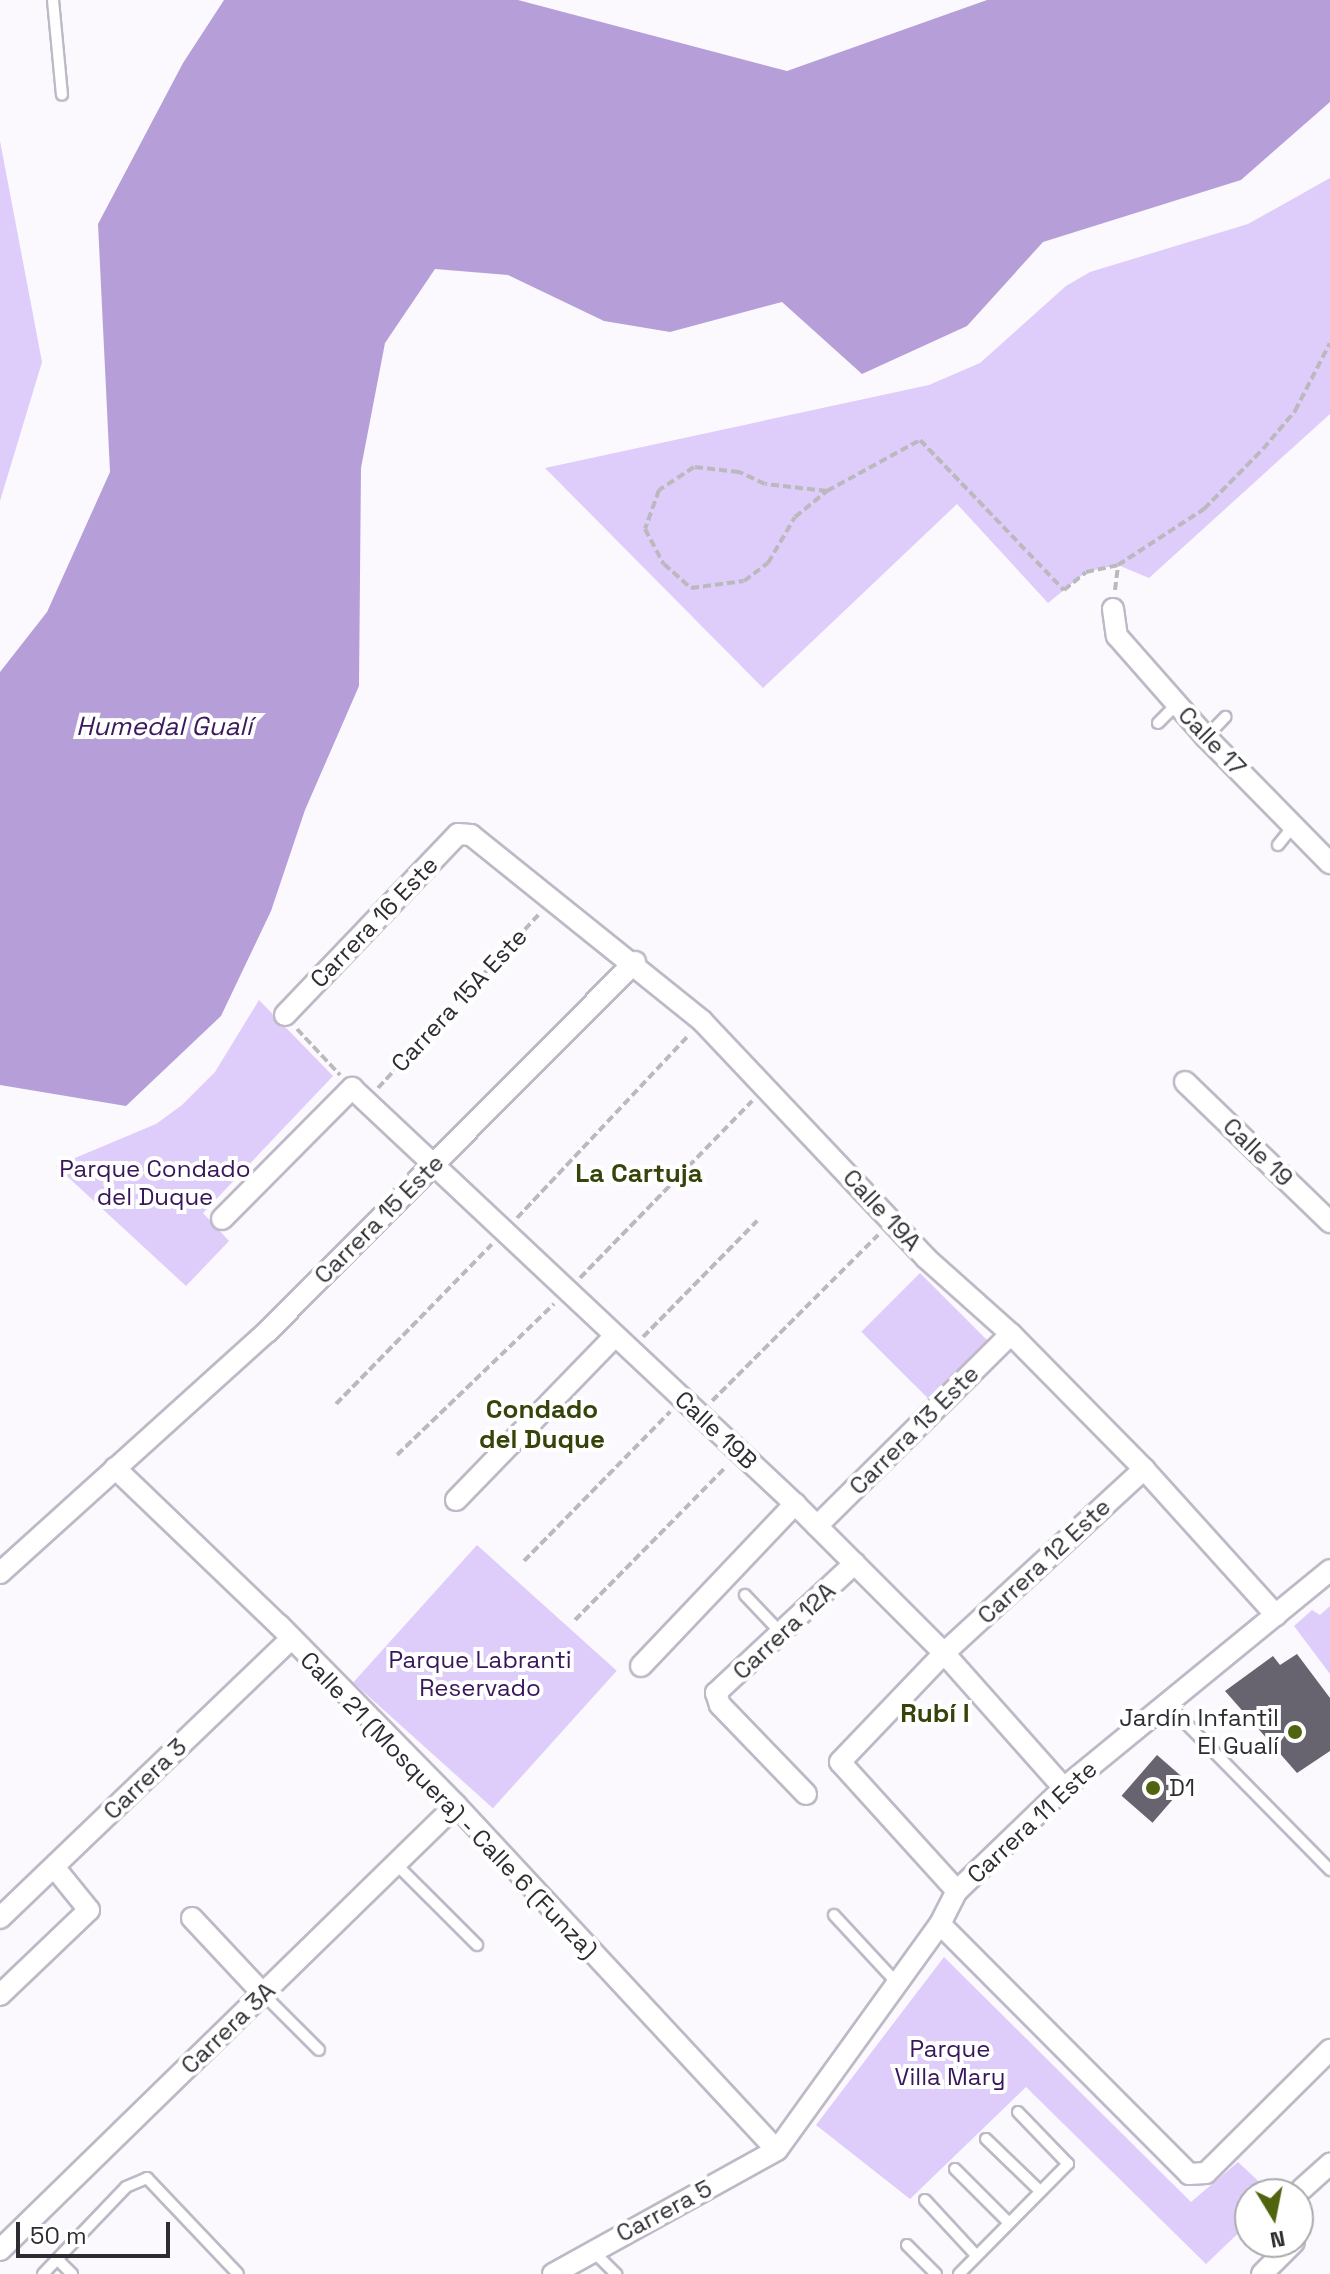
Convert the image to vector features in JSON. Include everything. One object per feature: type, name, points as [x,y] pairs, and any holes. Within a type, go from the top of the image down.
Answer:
[{"type":"street","name":"Calle 17","points":[[1113,609],[1117,636],[1206,737],[1330,863]]},
{"type":"street","name":"Calle 19A","points":[[465,832],[635,962],[702,1021],[892,1220],[1011,1334],[1144,1469],[1276,1615]]},
{"type":"street","name":"Carrera 16 Este","points":[[285,1015],[465,832]]},
{"type":"street","name":"Carrera 15 Este","points":[[0,1573],[267,1332],[635,962]]},
{"type":"street","name":"Calle 19","points":[[1185,1082],[1330,1222]]},
{"type":"street","name":"Calle 19B","points":[[358,1095],[795,1504],[944,1653],[1064,1788]]},
{"type":"street","points":[[222,1219],[358,1095]]},
{"type":"street","name":"Carrera 13 Este","points":[[817,1526],[1011,1334]]},
{"type":"street","points":[[456,1500],[623,1343]]},
{"type":"street","name":"Calle 21 (Mosquera) - Calle 6 (Funza)","points":[[115,1468],[285,1627],[456,1805],[509,1853],[777,2150]]},
{"type":"street","name":"Carrera 12 Este","points":[[957,1891],[840,1762],[944,1653],[1144,1469]]},
{"type":"street","points":[[641,1666],[795,1504]]},
{"type":"street","name":"Carrera 12A","points":[[806,1794],[717,1699],[716,1693],[855,1563]]},
{"type":"street","name":"Carrera 11 Este","points":[[957,1891],[1064,1788],[1330,1570]]},
{"type":"street","name":"Carrera 3","points":[[0,1918],[54,1867],[285,1627]]},
{"type":"street","name":"Carrera 3A","points":[[0,2250],[456,1805]]},
{"type":"street","points":[[0,1995],[89,1910],[54,1867]]},
{"type":"street","points":[[777,2150],[940,1924],[957,1891]]},
{"type":"street","points":[[192,1918],[263,1994]]},
{"type":"street","points":[[940,1924],[1189,2174],[1206,2173],[1330,2050]]},
{"type":"street","name":"Carrera 5","points":[[553,2274],[777,2150]]},
{"type":"street","points":[[1314,2178],[1330,2164]]},
{"type":"street","points":[[1262,2274],[1278,2258]]},
{"type":"lane","points":[[53,0],[62,95]]},
{"type":"lane","points":[[1158,723],[1177,704]]},
{"type":"lane","points":[[1206,737],[1225,717]]},
{"type":"lane","points":[[1278,845],[1294,825]]},
{"type":"lane","points":[[745,1595],[782,1634]]},
{"type":"lane","points":[[1167,1704],[1330,1870]]},
{"type":"lane","points":[[395,1863],[477,1945]]},
{"type":"lane","points":[[834,1915],[898,1984]]},
{"type":"lane","points":[[263,1994],[319,2050]]},
{"type":"lane","points":[[959,2274],[1068,2164],[1067,2158],[1018,2112]]},
{"type":"lane","points":[[986,2139],[1039,2190]]},
{"type":"lane","points":[[955,2169],[1008,2222]]},
{"type":"lane","points":[[43,2274],[126,2187],[147,2178],[238,2274]]},
{"type":"lane","points":[[925,2200],[976,2255]]},
{"type":"lane","points":[[907,2245],[936,2274]]},
{"type":"lane","points":[[592,2250],[616,2274]]},
{"type":"lane","points":[[58,2260],[72,2274]]},
{"type":"path","points":[[827,491],[765,484],[739,472],[694,467],[659,490],[645,529],[664,564],[691,588],[722,587],[744,581],[768,563],[795,517],[827,491],[920,440],[1064,590],[1086,572],[1118,565],[1204,509],[1263,449],[1295,411],[1330,343]]},
{"type":"path","points":[[1113,609],[1118,565]]},
{"type":"path","name":"Carrera 15A Este","points":[[358,1095],[553,899]]},
{"type":"path","points":[[285,1015],[358,1095]]},
{"type":"path","points":[[336,1404],[504,1232],[702,1021]]},
{"type":"path","points":[[397,1455],[567,1291],[767,1086]]},
{"type":"path","points":[[699,1414],[892,1220]]},
{"type":"path","points":[[623,1343],[757,1221]]},
{"type":"path","points":[[524,1561],[683,1399]]},
{"type":"path","points":[[575,1620],[740,1452]]},
{"type":"green space","points":[[0,141],[42,362],[0,501]]},
{"type":"green space","points":[[1330,178],[1330,414],[1149,578],[1118,565],[1086,572],[1048,603],[957,504],[763,688],[545,468],[929,385],[980,363],[1066,286],[1090,272],[1248,224]]},
{"type":"green space","name":"Parque Condado del Duque","points":[[259,1000],[333,1076],[203,1213],[229,1241],[186,1286],[56,1166],[156,1124],[182,1105],[215,1072]]},
{"type":"green space","points":[[920,1273],[989,1342],[931,1401],[861,1332]]},
{"type":"green space","name":"Parque Labranti Reservado","points":[[477,1545],[617,1671],[493,1808],[353,1682]]},
{"type":"green space","points":[[1330,1606],[1330,1674],[1294,1626],[1312,1610],[1320,1615]]},
{"type":"green space","name":"Parque Villa Mary","points":[[944,1957],[1191,2202],[1238,2162],[1255,2178],[1234,2178],[1234,2237],[1206,2264],[1026,2087],[910,2199],[816,2125]]},
{"type":"water","name":"Humedal Gualí","points":[[224,0],[518,0],[787,71],[987,0],[1330,0],[1330,102],[1241,180],[1043,242],[967,326],[862,374],[782,302],[670,332],[604,321],[508,275],[435,269],[385,343],[361,468],[359,686],[305,810],[271,911],[221,1016],[126,1106],[0,1085],[0,672],[47,612],[110,472],[98,224],[183,63]]},
{"type":"building","name":"Jardín Infantil El Gualí","points":[[1297,1654],[1330,1698],[1330,1751],[1297,1773],[1225,1691],[1273,1656],[1280,1665]]},
{"type":"building","name":"D1","points":[[1157,1755],[1188,1782],[1153,1823],[1122,1796]]},
{"type":"place","name":"Jardín Infantil El Gualí","points":[[1295,1732]]},
{"type":"place","name":"D1","points":[[1153,1788]]},
{"type":"district","name":"La Cartuja","points":[[639,1174]]},
{"type":"district","name":"Condado del Duque","points":[[542,1425]]},
{"type":"district","name":"Rubí I","points":[[935,1714]]}]
